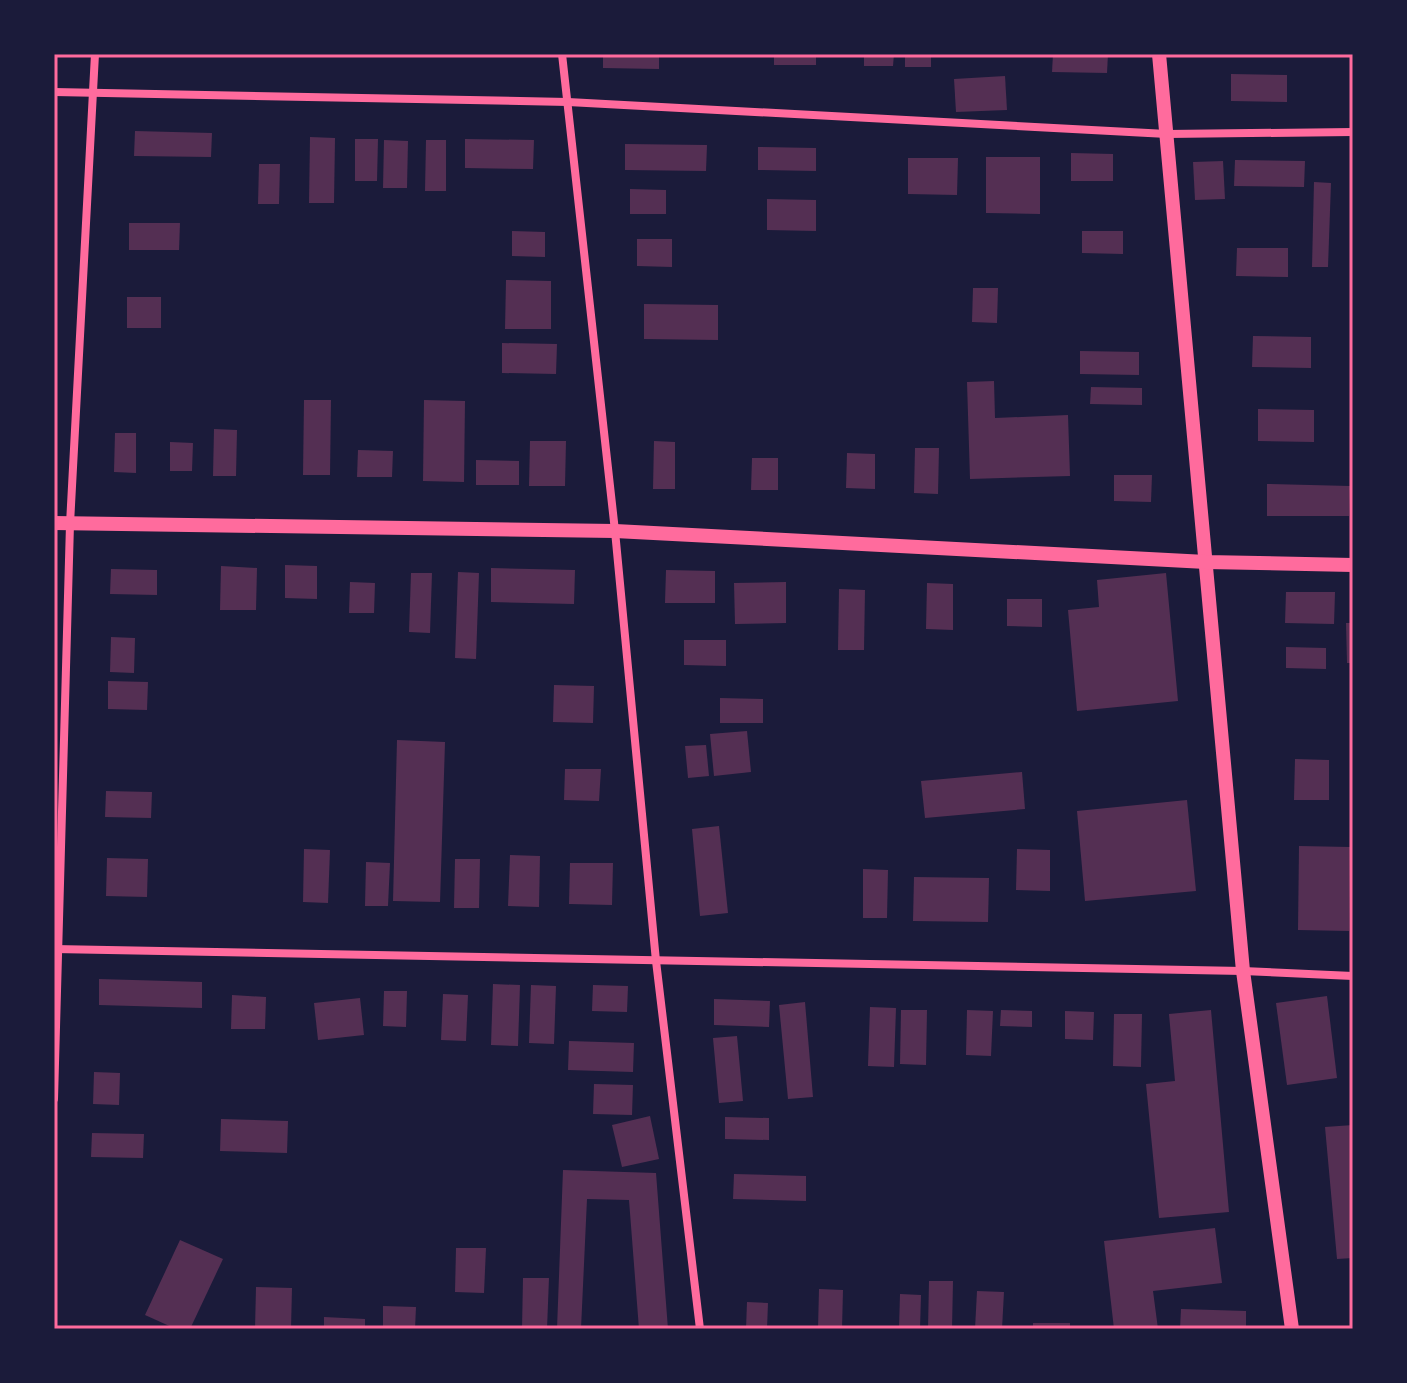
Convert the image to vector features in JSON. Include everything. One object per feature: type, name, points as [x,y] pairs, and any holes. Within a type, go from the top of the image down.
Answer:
[{"type":"street","points":[[54,1099],[70,524],[95,54]]},
{"type":"street","points":[[562,54],[615,531],[656,961],[700,1329]]},
{"type":"street","points":[[1159,54],[1243,971],[1292,1329]]},
{"type":"street","points":[[54,92],[568,102],[1167,134],[1353,132]]},
{"type":"street","points":[[54,523],[615,531],[1206,562],[1353,565]]},
{"type":"street","points":[[57,950],[1243,971],[1353,976]]},
{"type":"building","points":[[489,54],[511,54],[511,57],[489,57]]},
{"type":"building","points":[[603,54],[659,54],[659,69],[603,68]]},
{"type":"building","points":[[774,54],[816,54],[816,65],[774,65]]},
{"type":"building","points":[[864,54],[894,54],[893,66],[864,66]]},
{"type":"building","points":[[905,54],[931,54],[931,67],[905,67]]},
{"type":"building","points":[[1053,54],[1108,54],[1107,73],[1052,72]]},
{"type":"building","points":[[1231,74],[1287,75],[1287,102],[1231,101]]},
{"type":"building","points":[[1005,76],[1007,110],[956,112],[954,79]]},
{"type":"building","points":[[135,131],[212,133],[211,157],[134,156]]},
{"type":"building","points":[[310,137],[335,138],[334,203],[309,203]]},
{"type":"building","points":[[355,139],[378,139],[377,181],[355,181]]},
{"type":"building","points":[[465,139],[534,140],[533,169],[465,168]]},
{"type":"building","points":[[384,140],[408,141],[407,188],[383,188]]},
{"type":"building","points":[[426,140],[446,140],[446,191],[425,191]]},
{"type":"building","points":[[625,144],[707,145],[706,171],[625,170]]},
{"type":"building","points":[[758,147],[816,148],[816,171],[758,170]]},
{"type":"building","points":[[1071,153],[1113,154],[1113,181],[1071,181]]},
{"type":"building","points":[[986,157],[1040,157],[1040,214],[986,213]]},
{"type":"building","points":[[908,158],[958,158],[957,195],[908,194]]},
{"type":"building","points":[[1235,160],[1305,161],[1304,187],[1234,186]]},
{"type":"building","points":[[1223,161],[1225,199],[1195,200],[1193,162]]},
{"type":"building","points":[[259,164],[280,164],[279,204],[258,204]]},
{"type":"building","points":[[1314,182],[1331,183],[1328,267],[1312,267]]},
{"type":"building","points":[[630,189],[666,190],[666,214],[630,214]]},
{"type":"building","points":[[767,199],[816,200],[816,231],[767,230]]},
{"type":"building","points":[[129,223],[180,223],[179,250],[129,250]]},
{"type":"building","points":[[512,231],[545,232],[545,257],[512,256]]},
{"type":"building","points":[[1082,231],[1123,231],[1123,254],[1082,253]]},
{"type":"building","points":[[637,239],[672,239],[672,267],[637,266]]},
{"type":"building","points":[[1237,248],[1288,248],[1288,277],[1236,276]]},
{"type":"building","points":[[506,280],[551,281],[551,329],[505,329]]},
{"type":"building","points":[[973,288],[998,288],[997,323],[972,322]]},
{"type":"building","points":[[127,297],[161,297],[161,328],[127,328]]},
{"type":"building","points":[[644,304],[718,305],[718,340],[644,339]]},
{"type":"building","points":[[1253,336],[1311,337],[1311,368],[1252,367]]},
{"type":"building","points":[[502,343],[557,344],[556,374],[502,373]]},
{"type":"building","points":[[1080,351],[1139,352],[1139,375],[1080,374]]},
{"type":"building","points":[[994,381],[995,418],[1068,415],[1070,476],[970,479],[967,382]]},
{"type":"building","points":[[1091,387],[1142,388],[1142,405],[1090,404]]},
{"type":"building","points":[[304,400],[331,400],[330,475],[303,475]]},
{"type":"building","points":[[424,400],[465,401],[464,482],[423,481]]},
{"type":"building","points":[[1258,409],[1314,410],[1314,442],[1258,441]]},
{"type":"building","points":[[214,429],[237,430],[236,476],[213,476]]},
{"type":"building","points":[[115,433],[136,433],[136,473],[114,472]]},
{"type":"building","points":[[530,441],[566,441],[565,486],[529,486]]},
{"type":"building","points":[[654,441],[675,442],[675,489],[653,489]]},
{"type":"building","points":[[170,442],[193,443],[192,471],[170,471]]},
{"type":"building","points":[[915,448],[939,448],[938,494],[914,493]]},
{"type":"building","points":[[358,450],[393,451],[392,477],[357,477]]},
{"type":"building","points":[[847,453],[875,454],[875,489],[846,488]]},
{"type":"building","points":[[752,458],[778,458],[778,490],[751,490]]},
{"type":"building","points":[[476,460],[519,461],[519,485],[476,485]]},
{"type":"building","points":[[1114,475],[1152,475],[1151,502],[1114,501]]},
{"type":"building","points":[[1267,484],[1350,486],[1349,516],[1267,516]]},
{"type":"building","points":[[285,565],[317,566],[317,599],[285,598]]},
{"type":"building","points":[[221,566],[257,568],[256,610],[220,610]]},
{"type":"building","points":[[491,568],[575,570],[574,604],[491,602]]},
{"type":"building","points":[[111,569],[157,570],[157,595],[110,594]]},
{"type":"building","points":[[666,570],[715,571],[715,603],[665,603]]},
{"type":"building","points":[[458,572],[479,573],[476,659],[455,658]]},
{"type":"building","points":[[411,573],[432,573],[430,633],[409,632]]},
{"type":"building","points":[[1166,573],[1178,701],[1077,711],[1068,610],[1099,607],[1097,580]]},
{"type":"building","points":[[350,582],[375,583],[374,613],[349,613]]},
{"type":"building","points":[[786,582],[786,623],[735,624],[734,583]]},
{"type":"building","points":[[927,583],[953,584],[953,630],[926,629]]},
{"type":"building","points":[[839,589],[865,590],[864,650],[838,650]]},
{"type":"building","points":[[1286,592],[1335,592],[1334,624],[1285,623]]},
{"type":"building","points":[[1007,599],[1042,599],[1042,627],[1007,626]]},
{"type":"building","points":[[1346,623],[1353,623],[1353,663],[1347,663]]},
{"type":"building","points":[[111,637],[135,638],[134,673],[110,672]]},
{"type":"building","points":[[684,640],[726,640],[726,666],[684,665]]},
{"type":"building","points":[[1286,647],[1326,648],[1326,669],[1286,668]]},
{"type":"building","points":[[108,681],[148,682],[147,710],[108,709]]},
{"type":"building","points":[[554,685],[594,686],[593,723],[553,722]]},
{"type":"building","points":[[720,698],[763,699],[763,723],[720,723]]},
{"type":"building","points":[[747,731],[751,772],[714,776],[710,734]]},
{"type":"building","points":[[397,740],[445,742],[440,902],[393,901]]},
{"type":"building","points":[[706,745],[709,776],[688,778],[685,746]]},
{"type":"building","points":[[1295,759],[1329,760],[1329,800],[1294,800]]},
{"type":"building","points":[[565,769],[601,769],[599,801],[564,800]]},
{"type":"building","points":[[1022,772],[1025,809],[925,818],[921,781]]},
{"type":"building","points":[[106,791],[152,792],[151,818],[105,817]]},
{"type":"building","points":[[1187,800],[1196,891],[1085,901],[1077,811]]},
{"type":"building","points":[[719,826],[728,913],[700,916],[692,829]]},
{"type":"building","points":[[1299,846],[1350,847],[1349,931],[1298,930]]},
{"type":"building","points":[[304,849],[330,850],[328,903],[303,902]]},
{"type":"building","points":[[1017,849],[1050,850],[1050,891],[1016,890]]},
{"type":"building","points":[[510,855],[540,856],[539,907],[508,906]]},
{"type":"building","points":[[107,858],[148,859],[147,897],[106,896]]},
{"type":"building","points":[[455,859],[480,859],[479,908],[454,908]]},
{"type":"building","points":[[366,862],[390,863],[388,906],[365,906]]},
{"type":"building","points":[[570,863],[613,863],[612,905],[569,904]]},
{"type":"building","points":[[863,869],[888,870],[887,918],[863,918]]},
{"type":"building","points":[[914,877],[989,878],[988,922],[913,921]]},
{"type":"building","points":[[99,979],[202,982],[202,1008],[99,1005]]},
{"type":"building","points":[[493,984],[520,985],[518,1046],[491,1045]]},
{"type":"building","points":[[531,985],[556,986],[554,1044],[529,1043]]},
{"type":"building","points":[[593,985],[628,986],[627,1012],[592,1011]]},
{"type":"building","points":[[384,991],[407,991],[406,1027],[383,1026]]},
{"type":"building","points":[[443,994],[468,995],[466,1041],[441,1040]]},
{"type":"building","points":[[232,995],[266,997],[265,1029],[231,1029]]},
{"type":"building","points":[[1327,996],[1337,1078],[1287,1085],[1276,1003]]},
{"type":"building","points":[[360,998],[364,1035],[318,1040],[314,1003]]},
{"type":"building","points":[[714,999],[770,1001],[769,1027],[714,1025]]},
{"type":"building","points":[[805,1002],[813,1097],[788,1099],[779,1005]]},
{"type":"building","points":[[870,1007],[896,1008],[894,1067],[868,1066]]},
{"type":"building","points":[[901,1010],[927,1010],[926,1065],[900,1064]]},
{"type":"building","points":[[967,1010],[993,1011],[991,1056],[966,1055]]},
{"type":"building","points":[[1001,1010],[1032,1011],[1032,1027],[1000,1026]]},
{"type":"building","points":[[1211,1010],[1229,1212],[1159,1218],[1146,1084],[1175,1081],[1169,1014]]},
{"type":"building","points":[[1065,1011],[1094,1012],[1093,1040],[1065,1039]]},
{"type":"building","points":[[1114,1014],[1142,1014],[1141,1067],[1113,1066]]},
{"type":"building","points":[[737,1036],[743,1101],[719,1103],[713,1038]]},
{"type":"building","points":[[569,1041],[634,1043],[633,1072],[568,1070]]},
{"type":"building","points":[[94,1072],[120,1073],[119,1105],[93,1104]]},
{"type":"building","points":[[594,1084],[633,1085],[632,1115],[593,1114]]},
{"type":"building","points":[[650,1116],[659,1159],[622,1167],[612,1125]]},
{"type":"building","points":[[725,1117],[769,1118],[769,1140],[725,1139]]},
{"type":"building","points":[[221,1119],[288,1121],[287,1153],[220,1151]]},
{"type":"building","points":[[1353,1125],[1353,1258],[1337,1259],[1325,1127]]},
{"type":"building","points":[[92,1133],[144,1134],[143,1158],[91,1157]]},
{"type":"building","points":[[563,1170],[656,1173],[668,1329],[639,1329],[629,1200],[587,1199],[581,1329],[557,1329]]},
{"type":"building","points":[[734,1174],[806,1176],[806,1201],[733,1199]]},
{"type":"building","points":[[1215,1228],[1222,1283],[1153,1291],[1158,1329],[1114,1329],[1104,1241]]},
{"type":"building","points":[[180,1240],[223,1259],[190,1329],[176,1329],[145,1315]]},
{"type":"building","points":[[456,1248],[486,1248],[484,1293],[455,1292]]},
{"type":"building","points":[[523,1278],[549,1278],[547,1329],[522,1329]]},
{"type":"building","points":[[929,1281],[953,1281],[952,1329],[928,1329]]},
{"type":"building","points":[[256,1287],[292,1288],[291,1329],[255,1329]]},
{"type":"building","points":[[819,1289],[843,1290],[842,1329],[818,1329]]},
{"type":"building","points":[[977,1291],[1004,1292],[1002,1329],[975,1329]]},
{"type":"building","points":[[900,1294],[921,1295],[920,1329],[899,1329]]},
{"type":"building","points":[[747,1302],[768,1303],[767,1329],[746,1329]]},
{"type":"building","points":[[383,1306],[416,1307],[415,1329],[383,1329]]},
{"type":"building","points":[[1181,1309],[1246,1311],[1246,1329],[1180,1329]]},
{"type":"building","points":[[324,1317],[365,1319],[365,1329],[324,1329]]},
{"type":"building","points":[[1033,1323],[1070,1323],[1070,1329],[1033,1329]]}]
